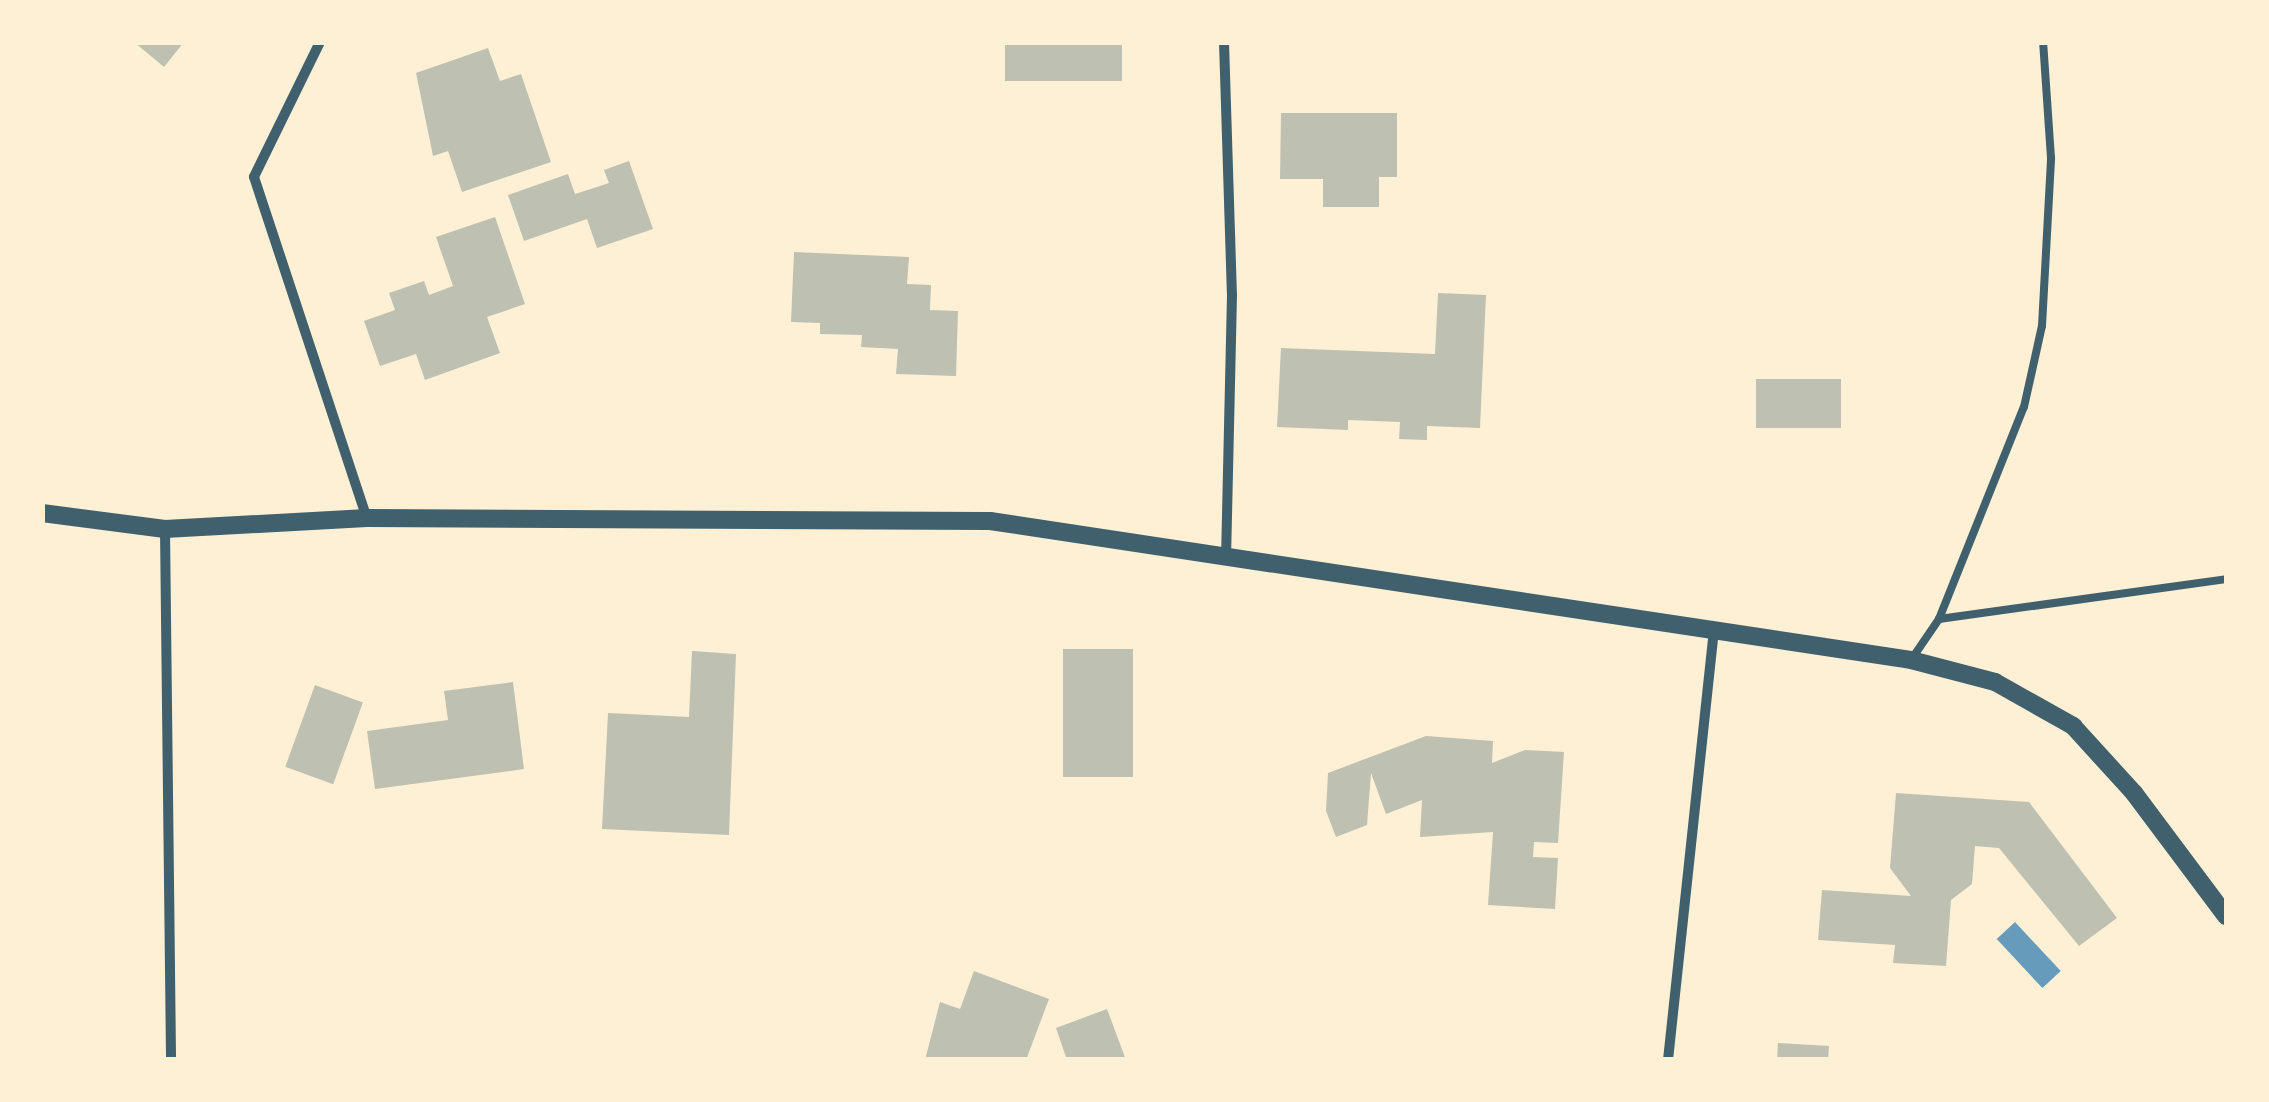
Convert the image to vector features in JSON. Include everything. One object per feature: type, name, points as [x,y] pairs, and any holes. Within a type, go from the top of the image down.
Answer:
[{"type":"street","points":[[320,42],[254,177],[367,518]]},
{"type":"street","points":[[1224,42],[1232,295],[1226,558]]},
{"type":"street","points":[[42,514],[166,529],[367,518],[990,521],[1911,660],[1995,682],[2073,726],[2134,793],[2226,916]]},
{"type":"street","points":[[166,529],[171,1060]]},
{"type":"street","points":[[1668,1060],[1714,630]]},
{"type":"lane","points":[[1911,660],[1939,619],[2024,407],[2042,326],[2051,158],[2042,42]]},
{"type":"lane","points":[[1939,619],[2226,579]]},
{"type":"water","points":[[2015,922],[2061,971],[2042,988],[1997,939]]},
{"type":"building","points":[[134,42],[184,42],[164,67]]},
{"type":"building","points":[[1005,42],[1122,42],[1122,81],[1005,81]]},
{"type":"building","points":[[488,48],[500,81],[521,74],[551,162],[462,192],[448,151],[433,156],[416,73]]},
{"type":"building","points":[[1281,113],[1397,113],[1397,177],[1379,177],[1379,207],[1323,207],[1323,179],[1280,179]]},
{"type":"building","points":[[629,161],[653,229],[597,248],[587,219],[524,241],[508,195],[568,174],[575,194],[609,183],[604,170]]},
{"type":"building","points":[[495,217],[525,304],[487,317],[500,353],[425,380],[416,354],[380,366],[364,321],[395,310],[389,293],[424,281],[429,295],[453,286],[436,237]]},
{"type":"building","points":[[794,252],[909,257],[907,284],[931,285],[930,310],[958,311],[956,376],[896,374],[898,349],[861,347],[862,335],[820,334],[820,323],[791,322]]},
{"type":"building","points":[[1438,293],[1486,295],[1480,428],[1427,426],[1427,440],[1399,439],[1400,422],[1348,420],[1348,430],[1277,427],[1281,348],[1435,354]]},
{"type":"building","points":[[1756,379],[1841,379],[1841,428],[1756,428]]},
{"type":"building","points":[[1063,649],[1133,649],[1133,777],[1063,777]]},
{"type":"building","points":[[692,651],[736,654],[729,835],[602,829],[608,713],[689,717]]},
{"type":"building","points":[[513,682],[524,769],[375,789],[367,731],[448,720],[444,691]]},
{"type":"building","points":[[315,685],[363,702],[333,784],[285,767]]},
{"type":"building","points":[[1426,736],[1493,741],[1492,763],[1525,750],[1564,752],[1558,843],[1534,842],[1533,857],[1558,858],[1555,909],[1488,905],[1493,832],[1420,837],[1422,800],[1386,814],[1371,773],[1367,825],[1336,837],[1326,811],[1328,773]]},
{"type":"building","points":[[1896,793],[2029,802],[2117,918],[2079,946],[1999,848],[1975,846],[1972,884],[1951,900],[1946,966],[1893,963],[1895,945],[1818,940],[1822,890],[1911,896],[1890,868]]},
{"type":"building","points":[[974,971],[1049,999],[1026,1060],[925,1060],[940,1002],[960,1009]]},
{"type":"building","points":[[1107,1009],[1126,1060],[1067,1060],[1056,1028]]},
{"type":"building","points":[[1778,1043],[1829,1046],[1828,1060],[1777,1060]]}]
